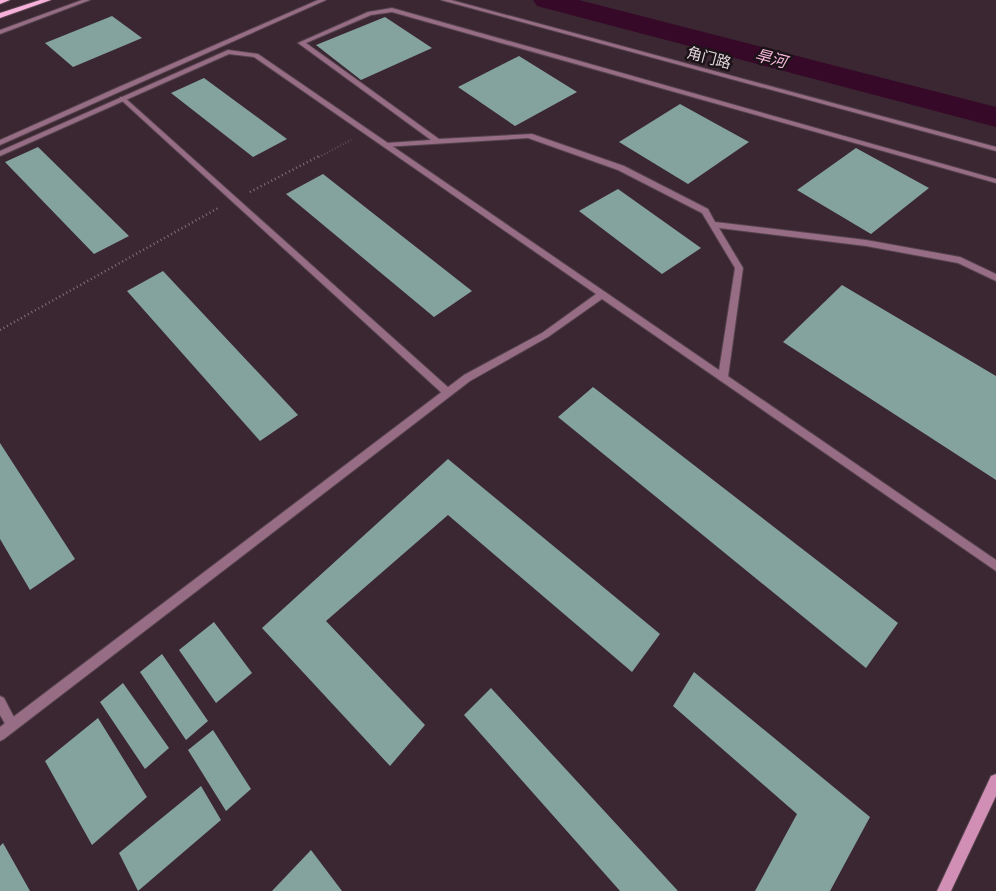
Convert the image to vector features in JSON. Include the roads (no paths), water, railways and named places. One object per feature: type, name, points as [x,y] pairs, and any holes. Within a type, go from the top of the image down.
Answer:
[{"type":"main road","points":[[0,2],[6,0]]},
{"type":"main road","points":[[0,16],[47,0]]},
{"type":"main road","points":[[944,891],[996,781]]},
{"type":"street","points":[[0,32],[87,0]]},
{"type":"street","points":[[0,143],[322,0]]},
{"type":"street","name":"角门路","points":[[444,0],[996,149]]},
{"type":"street","points":[[438,142],[301,43],[370,12],[392,10],[996,181]]},
{"type":"street","points":[[0,154],[228,52],[256,55],[996,566]]},
{"type":"street","points":[[122,98],[447,392]]},
{"type":"street","points":[[387,145],[529,136],[621,168],[705,211],[739,268],[723,377]]},
{"type":"street","points":[[712,224],[866,243],[960,260],[996,278]]},
{"type":"street","points":[[0,735],[466,378],[545,335],[603,294]]},
{"type":"street","points":[[0,702],[12,725]]},
{"type":"waterway","name":"旱河","points":[[547,0],[996,117]]}]
